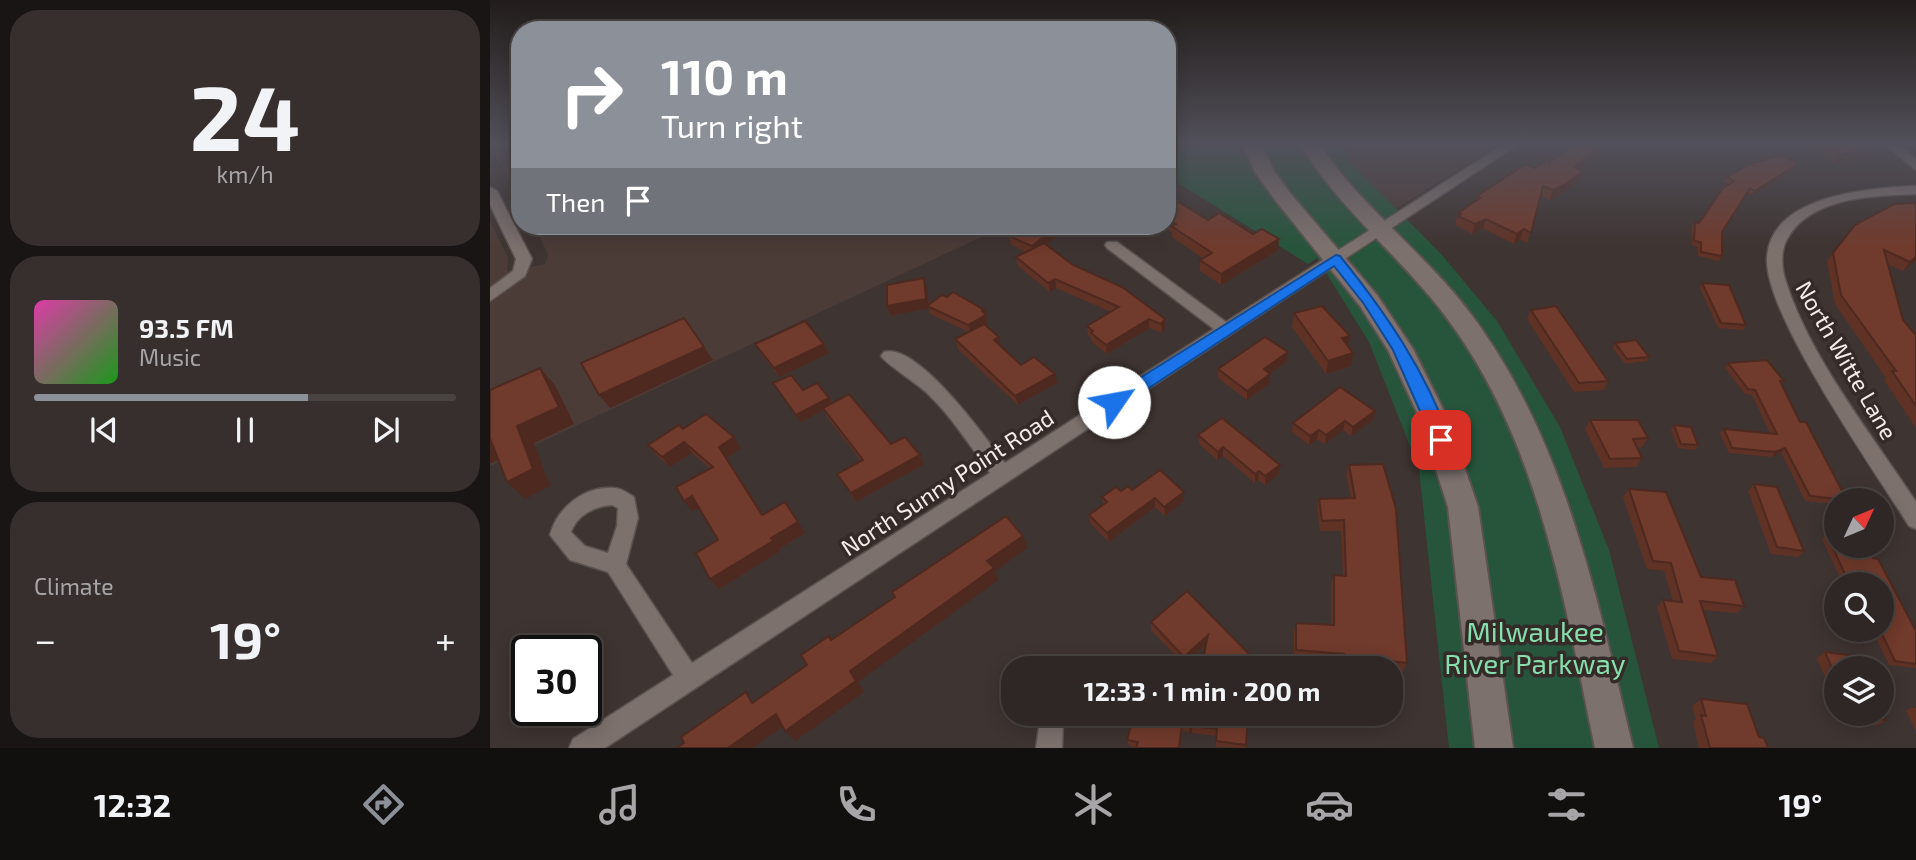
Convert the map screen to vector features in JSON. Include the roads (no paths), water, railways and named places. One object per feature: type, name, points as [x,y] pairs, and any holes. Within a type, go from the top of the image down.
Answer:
[{"type":"street","points":[[1269,178],[1369,301],[1400,349],[1433,417],[1463,507],[1494,748]]},
{"type":"street","points":[[1332,178],[1424,273],[1462,320],[1497,375],[1527,435],[1576,584],[1614,748]]},
{"type":"street","name":"North Sunny Point Road","points":[[582,748],[1460,178]]},
{"type":"street","name":"North Witte Lane","points":[[1916,190],[1842,197],[1807,210],[1784,233],[1774,258],[1777,287],[1810,351],[1909,498],[1916,520]]},
{"type":"street","points":[[490,191],[511,233]]},
{"type":"street","points":[[492,295],[520,272],[524,259],[512,235]]},
{"type":"street","points":[[1112,245],[1226,330]]},
{"type":"street","points":[[890,356],[908,365],[926,379],[1003,475]]},
{"type":"street","points":[[615,565],[688,678]]},
{"type":"street","points":[[1049,748],[1051,726]]},
{"type":"park label","name":"Milwaukee River Parkway","points":[[1535,647]]}]
